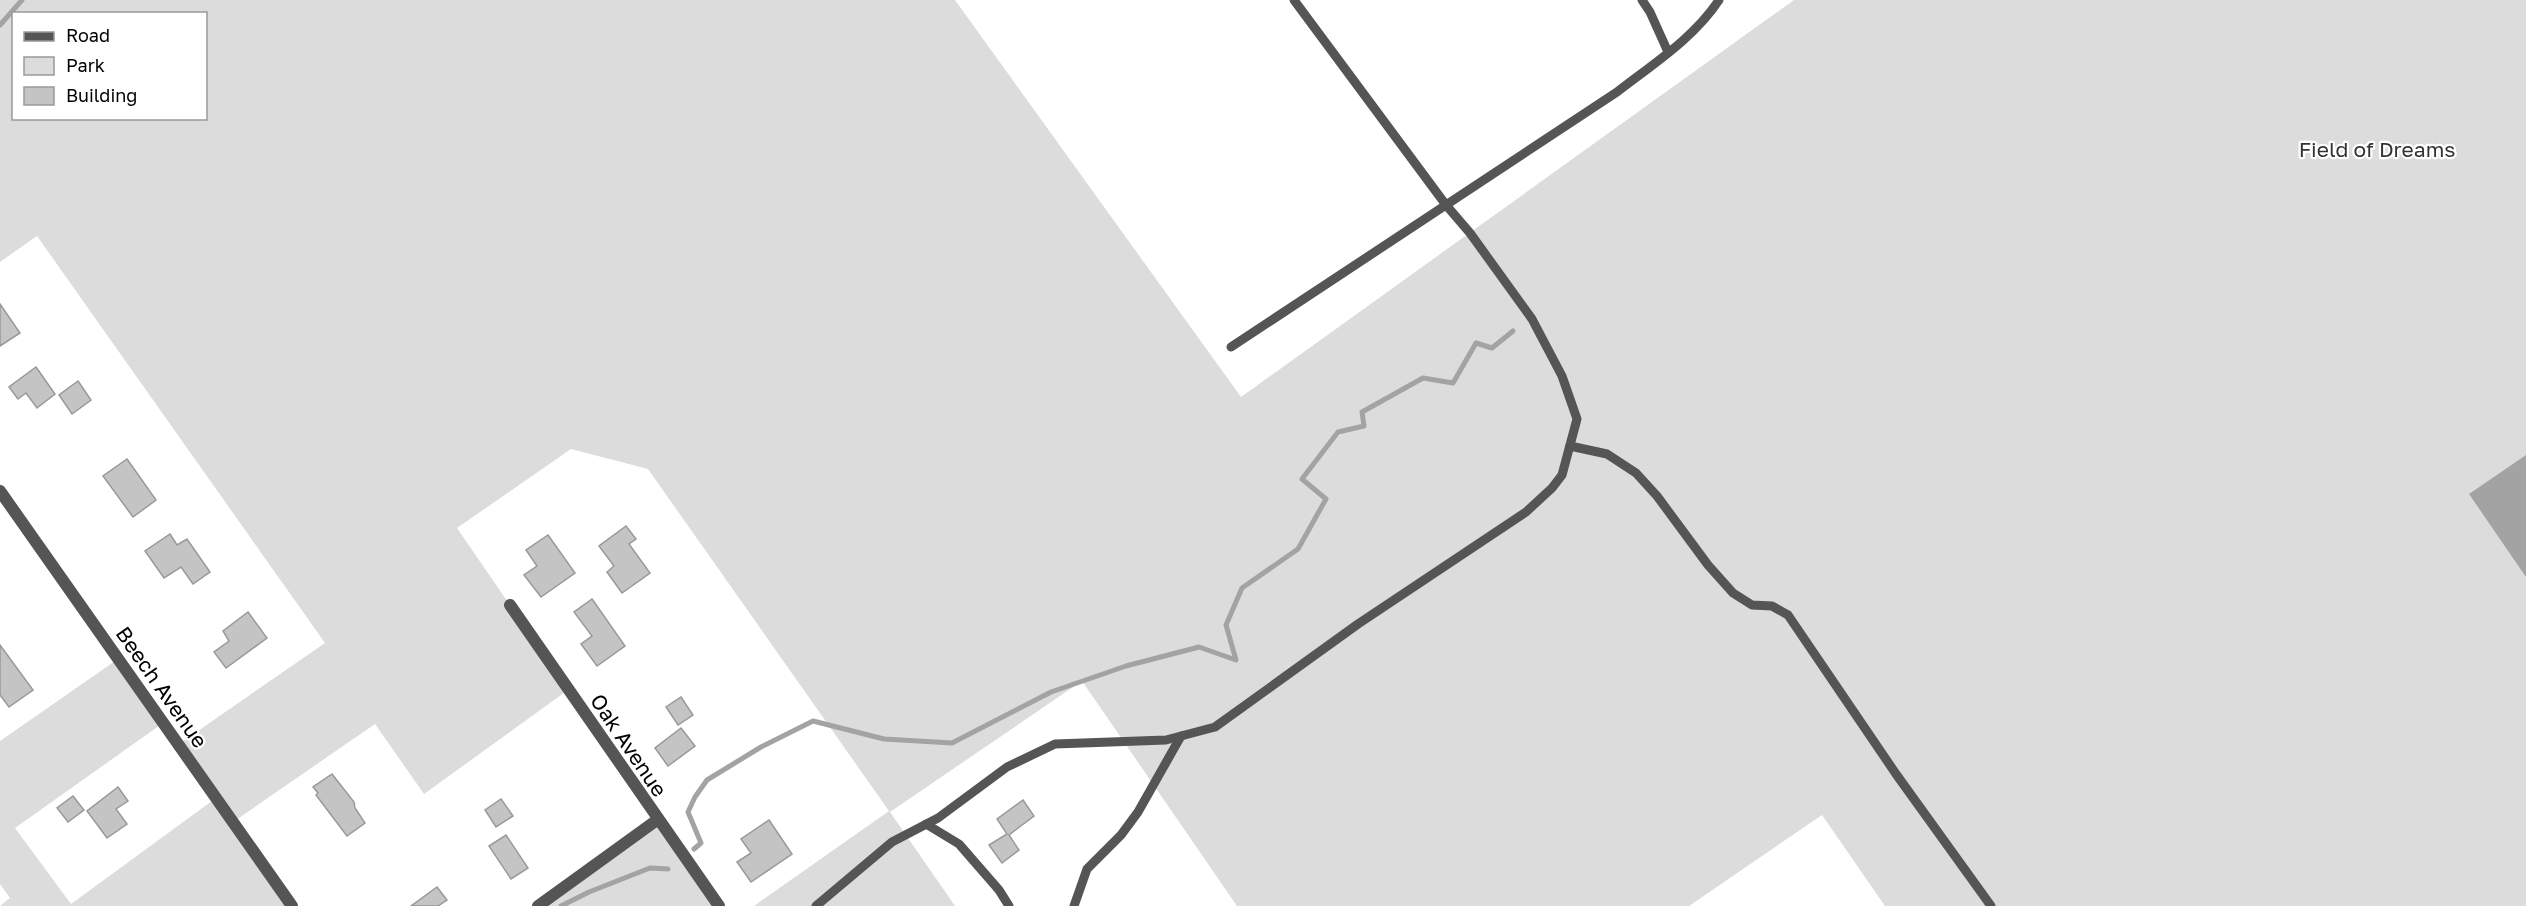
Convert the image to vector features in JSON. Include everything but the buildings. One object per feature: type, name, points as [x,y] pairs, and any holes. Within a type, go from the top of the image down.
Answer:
[{"type":"street","name":"Beech Avenue","points":[[0,491],[292,906]]},
{"type":"street","name":"Oak Avenue","points":[[510,605],[718,906]]},
{"type":"street","points":[[538,906],[657,820]]},
{"type":"lane","points":[[816,906],[892,842],[926,824],[1007,767],[1055,744],[1166,740],[1215,727],[1358,624],[1526,512],[1552,488],[1562,475],[1577,419],[1562,376],[1532,319],[1294,0]]},
{"type":"lane","points":[[1642,0],[1668,52]]},
{"type":"lane","points":[[1231,347],[1617,92],[1668,52],[1712,10],[1719,0]]},
{"type":"lane","points":[[1570,446],[1607,454],[1636,473],[1657,496],[1708,565],[1733,593],[1752,605],[1772,606],[1788,615],[1896,774],[1991,906]]},
{"type":"lane","points":[[1074,906],[1087,869],[1121,835],[1138,812],[1181,736]]},
{"type":"lane","points":[[926,824],[959,844],[999,890],[1009,906]]},
{"type":"green space","name":"Field of Dreams","points":[[0,0],[955,0],[1241,397],[1794,0],[2526,0],[2526,906],[1885,906],[1822,815],[1689,906],[1237,906],[1082,681],[890,812],[955,906],[754,906],[889,811],[648,469],[571,449],[457,528],[568,690],[424,794],[375,724],[233,822],[292,906],[0,906],[10,898],[0,884],[0,741],[118,659],[163,723],[15,828],[71,904],[216,798],[179,744],[325,643],[37,236],[0,262]]},
{"type":"green space","points":[[657,820],[719,906],[538,906]]},
{"type":"shaded area","points":[[2526,455],[2526,577],[2469,494]]},
{"type":"waterway","points":[[0,25],[22,0]]},
{"type":"waterway","points":[[694,849],[701,843],[688,812],[707,780],[761,747],[813,721],[884,739],[952,743],[1051,692],[1126,666],[1199,647],[1236,660],[1226,625],[1242,588],[1298,549],[1326,499],[1302,479],[1338,432],[1364,426],[1362,412],[1423,378],[1453,383],[1476,343],[1492,348],[1513,331]]},
{"type":"waterway","points":[[561,906],[589,892],[650,868],[668,869]]}]
